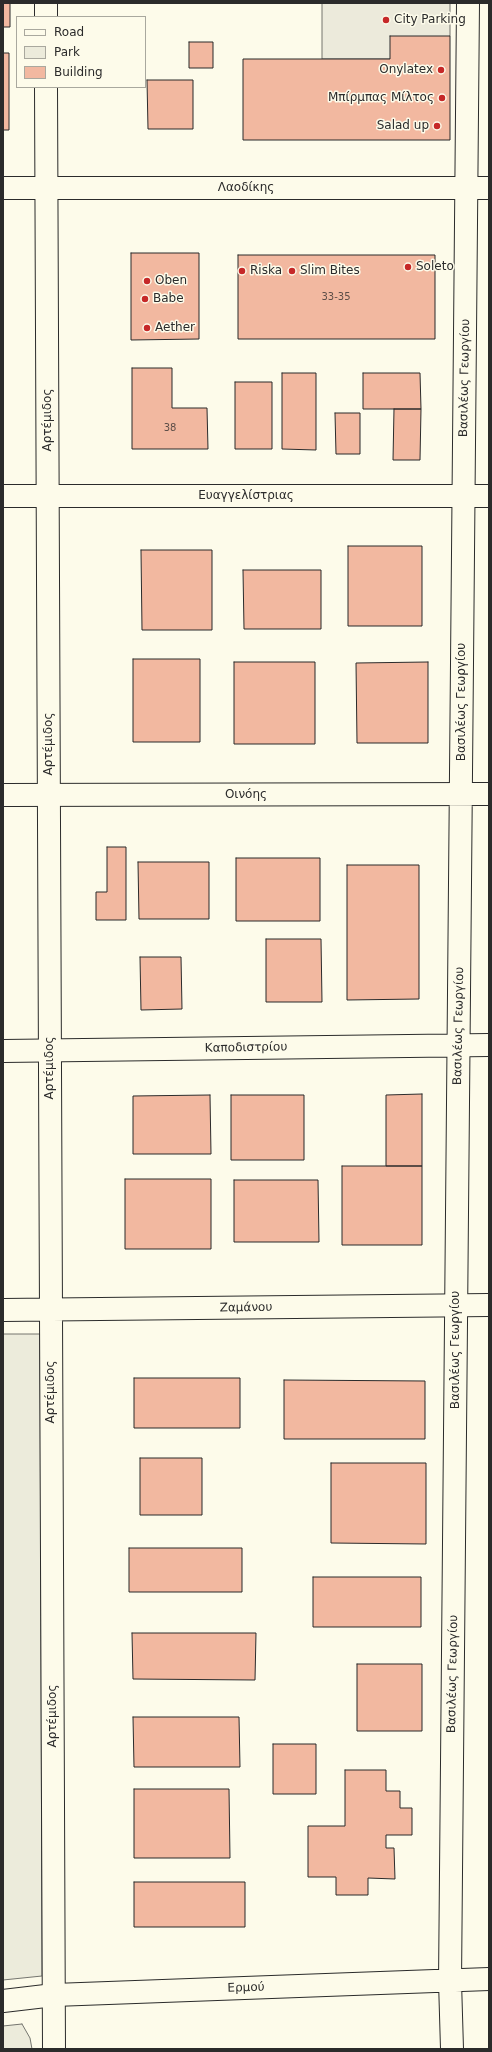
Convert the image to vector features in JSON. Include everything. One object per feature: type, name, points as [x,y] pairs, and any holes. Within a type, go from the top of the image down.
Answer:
[{"type":"street","points":[[46,3],[46,16]]},
{"type":"street","name":"Βασιλέως Γεωργίου","points":[[452,2049],[450,1981],[468,3]]},
{"type":"street","name":"Αρτέμιδος","points":[[46,88],[54,2049]]},
{"type":"street","name":"Λαοδίκης","points":[[3,188],[489,188]]},
{"type":"street","name":"Ευαγγελίστριας","points":[[3,496],[489,496]]},
{"type":"street","name":"Οινόης","points":[[3,795],[489,794]]},
{"type":"street","name":"Καποδιστρίου","points":[[3,1051],[489,1045]]},
{"type":"street","name":"Ζαμάνου","points":[[3,1310],[489,1305]]},
{"type":"street","name":"Ερμού","points":[[3,2001],[54,1995],[489,1979]]},
{"type":"green space","points":[[3,1334],[40,1334],[42,1976],[3,1980]]},
{"type":"green space","points":[[22,2024],[30,2038],[32,2049],[3,2049],[3,2026]]},
{"type":"shaded area","name":"City Parking","points":[[322,3],[450,3],[450,36],[390,59],[322,59]]},
{"type":"building","points":[[3,3],[10,3],[10,27],[3,27]]},
{"type":"building","points":[[390,36],[450,36],[450,140],[243,140],[243,59],[390,59]]},
{"type":"building","points":[[189,42],[213,42],[213,68],[189,68]]},
{"type":"building","points":[[3,53],[9,53],[9,130],[3,130]]},
{"type":"building","points":[[147,80],[193,80],[193,129],[148,129]]},
{"type":"building","points":[[131,253],[199,253],[199,339],[131,340]]},
{"type":"building","points":[[238,255],[435,255],[435,339],[238,339]]},
{"type":"building","points":[[132,368],[172,368],[172,408],[207,408],[208,449],[132,449]]},
{"type":"building","points":[[282,373],[316,373],[316,450],[282,449]]},
{"type":"building","points":[[363,373],[420,373],[421,409],[363,409]]},
{"type":"building","points":[[235,382],[272,382],[272,449],[235,449]]},
{"type":"building","points":[[394,409],[421,409],[420,460],[393,460]]},
{"type":"building","points":[[335,413],[360,413],[360,454],[336,454]]},
{"type":"building","points":[[348,546],[422,546],[422,626],[348,626]]},
{"type":"building","points":[[141,550],[212,550],[212,630],[142,630]]},
{"type":"building","points":[[243,570],[321,570],[321,629],[244,629]]},
{"type":"building","points":[[133,659],[200,659],[200,742],[133,742]]},
{"type":"building","points":[[234,662],[315,662],[315,744],[234,744]]},
{"type":"building","points":[[428,662],[428,743],[357,743],[356,663]]},
{"type":"building","points":[[107,847],[126,847],[126,920],[96,920],[96,892],[107,892]]},
{"type":"building","points":[[236,858],[320,858],[320,921],[236,921]]},
{"type":"building","points":[[138,862],[209,862],[209,919],[139,919]]},
{"type":"building","points":[[347,865],[419,865],[419,999],[347,1000]]},
{"type":"building","points":[[266,939],[321,939],[322,1002],[266,1002]]},
{"type":"building","points":[[140,957],[181,957],[182,1009],[141,1010]]},
{"type":"building","points":[[422,1094],[422,1166],[386,1166],[386,1095]]},
{"type":"building","points":[[210,1095],[211,1154],[133,1154],[133,1096]]},
{"type":"building","points":[[231,1095],[304,1095],[304,1160],[231,1160]]},
{"type":"building","points":[[342,1166],[422,1166],[422,1245],[342,1245]]},
{"type":"building","points":[[125,1179],[211,1179],[211,1249],[125,1249]]},
{"type":"building","points":[[234,1180],[318,1180],[319,1242],[234,1242]]},
{"type":"building","points":[[134,1378],[240,1378],[240,1428],[134,1428]]},
{"type":"building","points":[[284,1380],[425,1381],[425,1439],[284,1439]]},
{"type":"building","points":[[140,1458],[202,1458],[202,1515],[140,1515]]},
{"type":"building","points":[[331,1463],[426,1463],[426,1544],[331,1543]]},
{"type":"building","points":[[129,1548],[242,1548],[242,1592],[129,1592]]},
{"type":"building","points":[[313,1577],[421,1577],[421,1627],[313,1627]]},
{"type":"building","points":[[132,1633],[256,1633],[255,1680],[133,1679]]},
{"type":"building","points":[[357,1664],[422,1664],[422,1731],[357,1731]]},
{"type":"building","points":[[133,1717],[239,1717],[240,1767],[134,1767]]},
{"type":"building","points":[[273,1744],[316,1744],[316,1794],[273,1794]]},
{"type":"building","points":[[345,1770],[386,1770],[386,1791],[400,1791],[400,1808],[412,1808],[412,1835],[386,1835],[386,1848],[394,1848],[395,1879],[368,1878],[368,1895],[336,1895],[336,1877],[308,1877],[308,1826],[345,1826]]},
{"type":"building","points":[[134,1789],[229,1789],[230,1858],[134,1858]]},
{"type":"building","points":[[134,1882],[245,1882],[245,1927],[134,1927]]},
{"type":"place","name":"City Parking","points":[[386,20]]},
{"type":"place","name":"Onylatex","points":[[441,70]]},
{"type":"place","name":"Μπίρμπας Μίλτος","points":[[442,98]]},
{"type":"place","name":"Salad up","points":[[437,126]]},
{"type":"place","name":"Soleto","points":[[408,267]]},
{"type":"place","name":"Riska","points":[[242,271]]},
{"type":"place","name":"Slim Bites","points":[[292,271]]},
{"type":"place","name":"Oben","points":[[147,281]]},
{"type":"place","name":"Babe","points":[[145,299]]},
{"type":"place","name":"Aether","points":[[147,328]]}]
